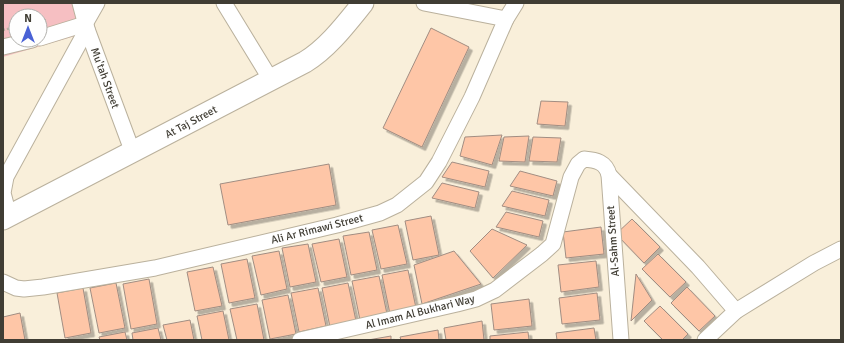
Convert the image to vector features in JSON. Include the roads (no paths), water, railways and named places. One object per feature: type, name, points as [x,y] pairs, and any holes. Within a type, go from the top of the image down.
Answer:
[{"type":"street","name":"Mu'tah Street","points":[[80,3],[86,27],[133,153]]},
{"type":"street","points":[[6,218],[3,194],[6,177],[98,3]]},
{"type":"street","points":[[224,3],[271,80]]},
{"type":"street","name":"At Taj Street","points":[[6,218],[305,62],[320,52],[363,3]]},
{"type":"street","points":[[424,3],[506,19]]},
{"type":"street","name":"Ali Ar Rimawi Street","points":[[3,282],[16,288],[24,289],[155,268],[337,225],[380,213],[397,205],[426,182],[439,162],[472,97],[506,19],[516,3]]},
{"type":"street","points":[[48,36],[86,27]]},
{"type":"street","name":"Al Imam Al Bukhari Way","points":[[300,340],[457,304],[476,299],[495,290],[553,244],[570,177],[578,164],[584,159],[597,161],[604,164],[609,175]]},
{"type":"street","points":[[609,175],[698,267],[736,311]]},
{"type":"street","name":"Al-Sahm Street","points":[[609,175],[621,340]]},
{"type":"street","points":[[705,340],[736,311],[814,263],[841,249]]}]
